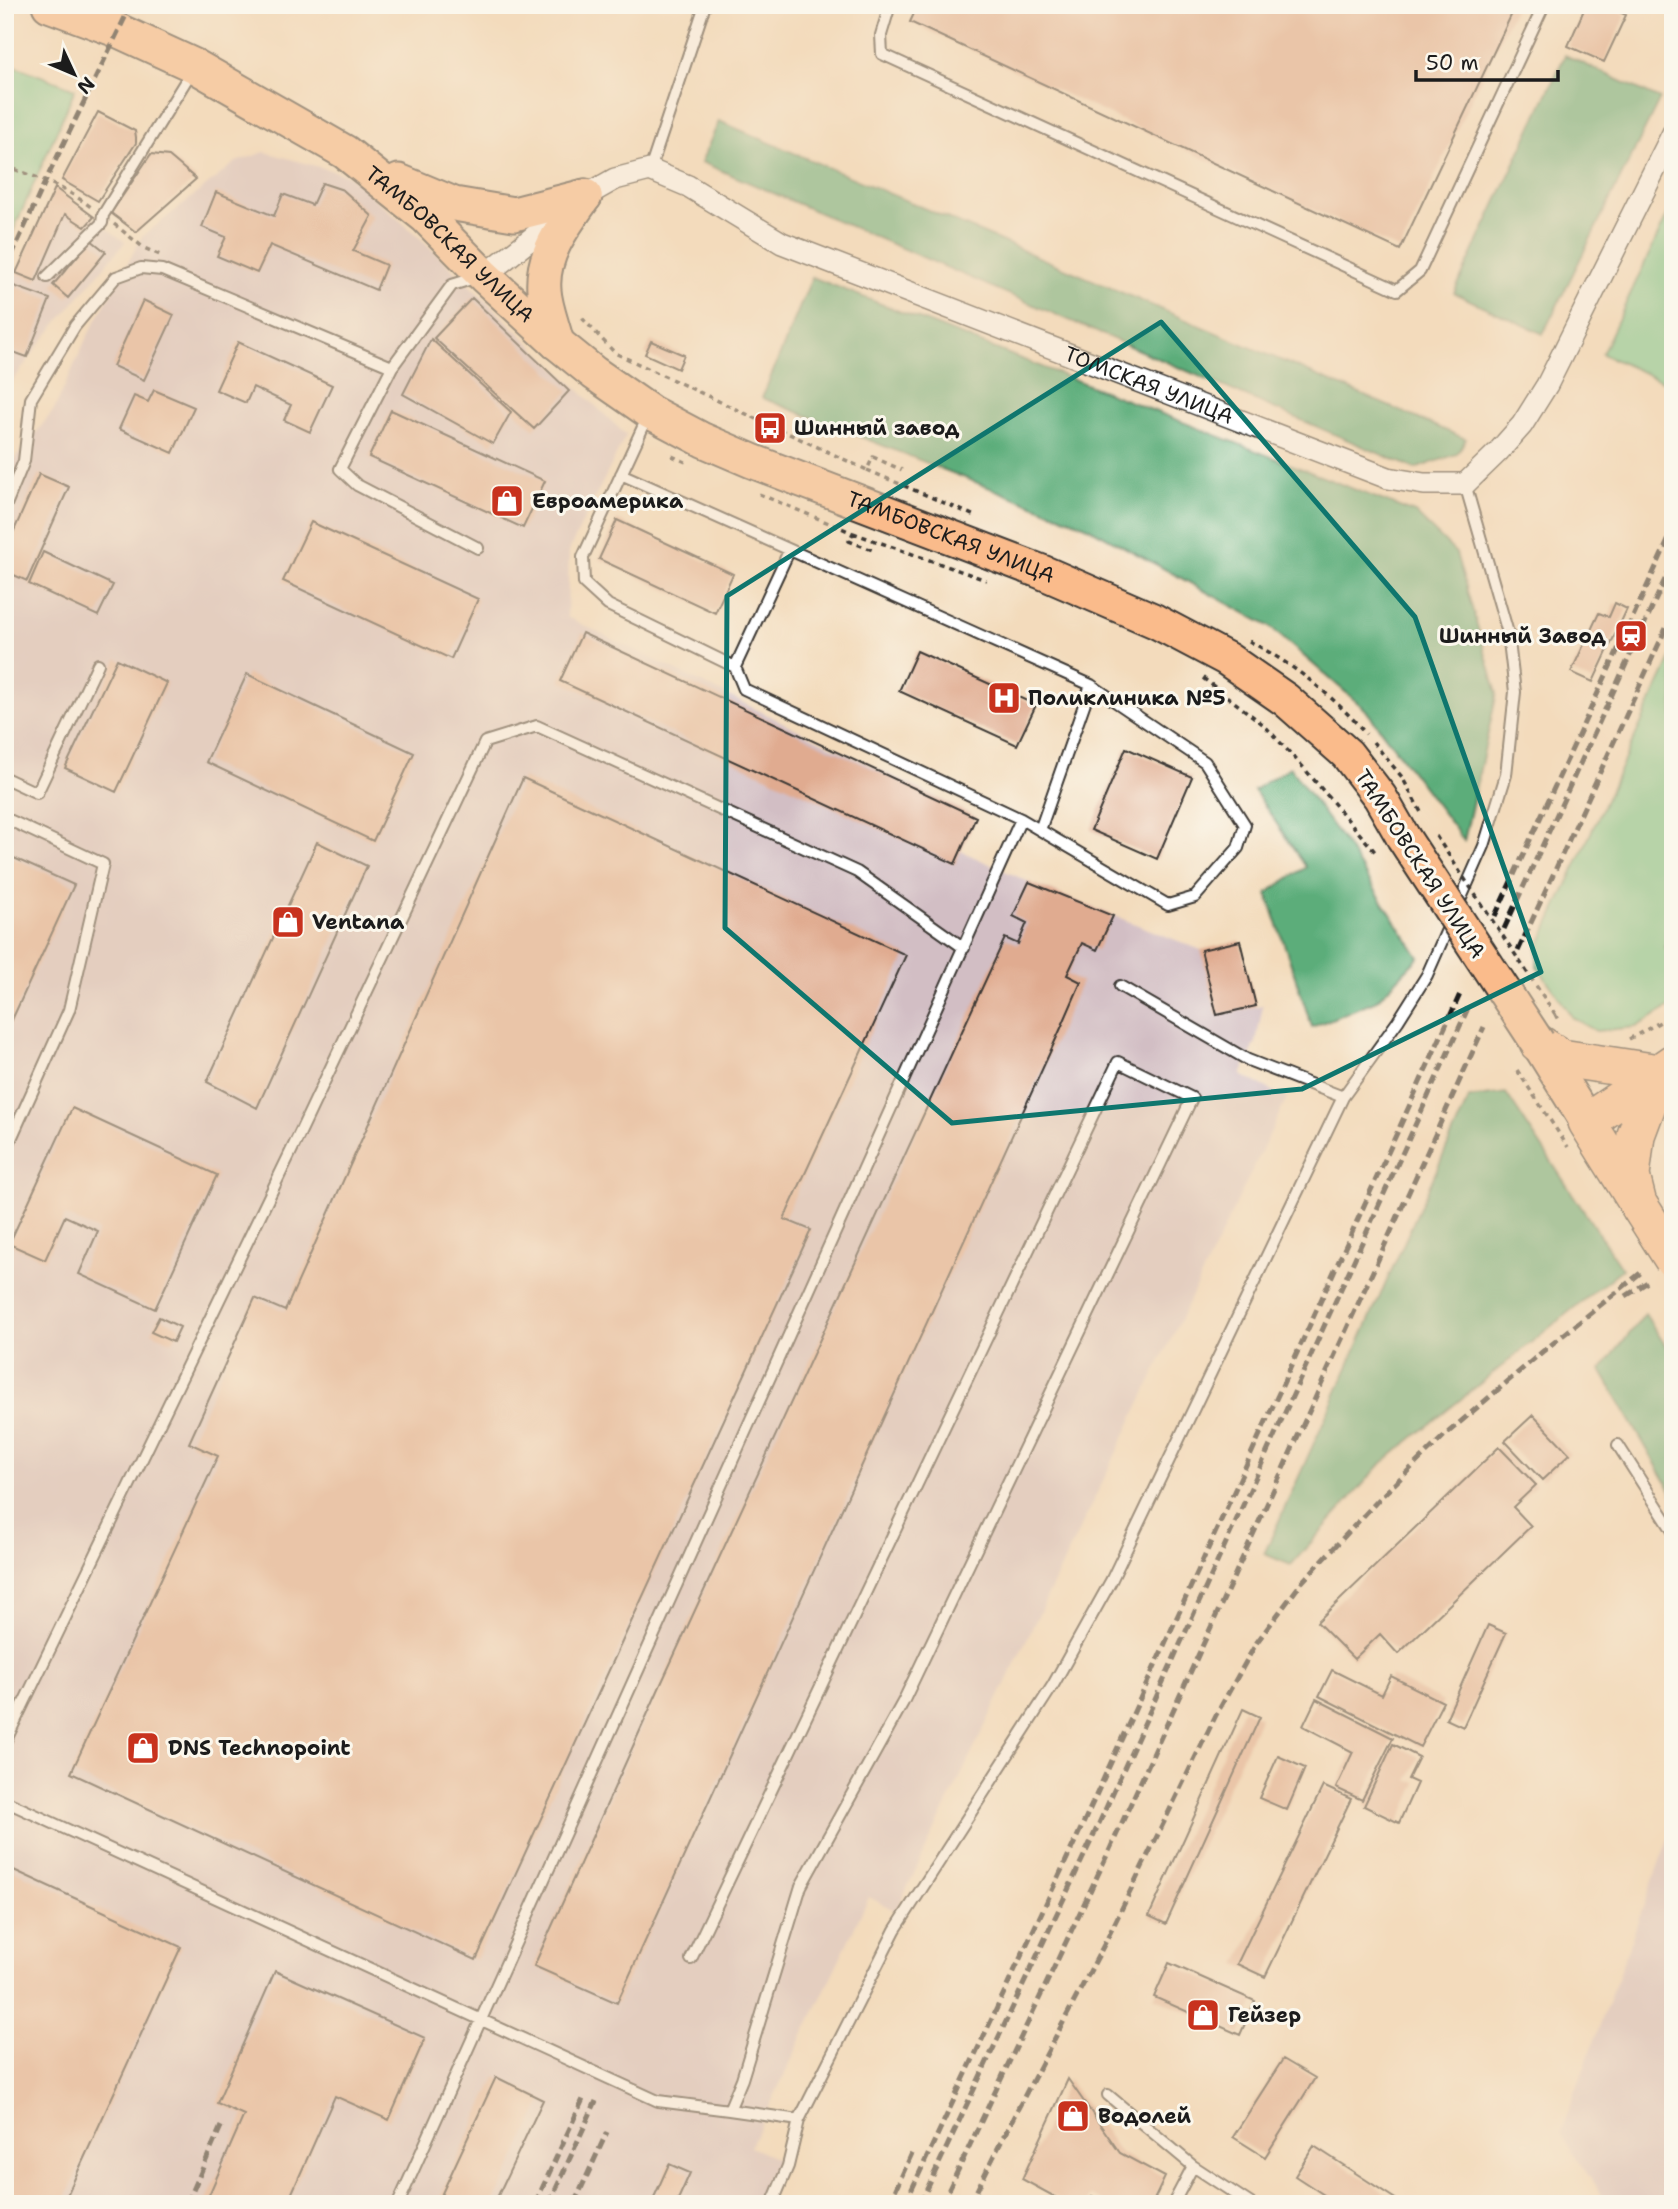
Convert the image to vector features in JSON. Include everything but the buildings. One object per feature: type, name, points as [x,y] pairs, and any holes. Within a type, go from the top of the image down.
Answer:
[{"type":"highway","points":[[1551,1027],[1561,1058],[1666,1068]]},
{"type":"highway","points":[[1587,1122],[1666,1068]]},
{"type":"highway","points":[[1640,1207],[1631,1176],[1636,1135],[1666,1068]]},
{"type":"highway","name":"ТАМБОВСКАЯ УЛИЦА","points":[[1587,1122],[1673,1259]]},
{"type":"main road","name":"ТАМБОВСКАЯ УЛИЦА","points":[[54,6],[119,31],[195,66],[345,152],[426,217],[484,276],[557,343],[650,412],[703,440],[752,461],[1042,572],[1155,621],[1227,659],[1286,700],[1347,754],[1380,797],[1404,841],[1551,1027],[1587,1122]]},
{"type":"main road","points":[[345,152],[397,180],[454,204],[514,214],[584,196]]},
{"type":"main road","points":[[557,343],[544,291],[545,268],[558,234],[584,196]]},
{"type":"street","points":[[1465,484],[1521,425],[1547,385],[1673,133]]},
{"type":"street","points":[[484,276],[584,196],[615,179],[650,170]]},
{"type":"street","name":"ТОМСКАЯ УЛИЦА","points":[[650,170],[688,186],[782,243],[1388,478],[1424,484],[1465,484]]},
{"type":"lane","points":[[650,170],[705,5]]},
{"type":"lane","points":[[890,5],[881,35],[882,54],[1396,290],[1420,271],[1544,5]]},
{"type":"lane","points":[[47,277],[102,223],[103,215],[195,66]]},
{"type":"lane","points":[[5,507],[24,461],[31,399],[75,326],[116,277],[141,268],[162,270],[392,367]]},
{"type":"lane","points":[[478,548],[357,485],[340,469],[392,367],[453,285],[484,276]]},
{"type":"lane","points":[[621,474],[1091,685],[1205,762],[1245,825],[1238,848],[1195,897],[1168,905],[1021,819],[744,689],[735,667],[608,605],[584,583],[583,557],[621,474],[650,412]]},
{"type":"lane","points":[[772,2204],[788,2166],[799,2120],[895,1930],[1053,1685],[1111,1581],[1343,1097],[1398,1021],[1427,975],[1484,846],[1506,775],[1515,692],[1508,633],[1465,484]]},
{"type":"lane","points":[[735,667],[789,551]]},
{"type":"lane","points":[[5,778],[37,793],[98,664]]},
{"type":"lane","points":[[1040,830],[1091,685]]},
{"type":"lane","points":[[5,1742],[298,1137],[485,742],[537,726],[856,872],[964,948]]},
{"type":"lane","points":[[5,818],[103,864],[69,1010],[5,1152]]},
{"type":"lane","points":[[398,2204],[1021,819]]},
{"type":"lane","points":[[1120,986],[1248,1060],[1343,1097]]},
{"type":"lane","points":[[691,1959],[1118,1062],[1192,1098],[902,1702],[801,1886],[742,2079],[729,2110]]},
{"type":"lane","points":[[1618,1445],[1673,1531]]},
{"type":"lane","points":[[5,1801],[658,2101],[799,2120]]},
{"type":"lane","points":[[1108,2095],[1193,2166],[1251,2204]]},
{"type":"lane","points":[[1173,2204],[1193,2166]]},
{"type":"path","points":[[5,166],[72,192],[145,248],[170,259]]},
{"type":"path","points":[[582,318],[615,353],[867,470],[873,457],[902,470]]},
{"type":"path","points":[[672,456],[696,467]]},
{"type":"path","points":[[756,492],[853,533],[986,580]]},
{"type":"path","points":[[853,533],[849,541],[875,551]]},
{"type":"path","points":[[1192,671],[1264,725],[1303,766],[1404,841],[1551,1027]]},
{"type":"path","points":[[1618,1040],[1631,1039],[1673,1015]]},
{"type":"highlighted area","points":[[1161,322],[1415,617],[1541,972],[1302,1089],[952,1123],[725,928],[727,596]]},
{"type":"shaded area","points":[[265,152],[348,175],[422,240],[626,435],[569,550],[567,617],[976,817],[961,851],[1029,882],[1201,950],[1217,1015],[1263,1005],[1256,1042],[1241,1075],[1287,1098],[896,1911],[869,1897],[750,2147],[781,2161],[761,2204],[5,2204],[5,480],[14,460],[54,410],[86,339],[142,237],[236,162]]},
{"type":"shaded area","points":[[55,188],[125,242],[39,345],[5,392],[5,300]]},
{"type":"shaded area","points":[[1668,1839],[1673,1841],[1673,2204],[1608,2204],[1560,2134]]},
{"type":"green space","points":[[1565,55],[1660,99],[1543,334],[1454,293]]},
{"type":"green space","points":[[5,62],[75,89],[5,250]]},
{"type":"green space","points":[[719,121],[1466,439],[1457,454],[1415,469],[701,162]]},
{"type":"green space","points":[[1673,203],[1673,386],[1602,354]]},
{"type":"green space","points":[[812,277],[1415,513],[1456,553],[1497,693],[1464,841],[1365,709],[1269,626],[1084,525],[762,398]]},
{"type":"green space","points":[[1673,654],[1673,928],[1665,947],[1673,955],[1673,1005],[1636,1027],[1596,1031],[1573,1018],[1537,966],[1538,948]]},
{"type":"green space","points":[[1290,767],[1344,842],[1419,957],[1377,1000],[1312,1027],[1267,893],[1306,867],[1254,790]]},
{"type":"green space","points":[[1506,1093],[1622,1269],[1382,1463],[1291,1565],[1264,1554],[1469,1098]]},
{"type":"green space","points":[[1645,1314],[1673,1357],[1673,1494],[1601,1370]]},
{"type":"railway","points":[[5,270],[131,5]]},
{"type":"railway","points":[[1495,916],[1673,530]]},
{"type":"railway","points":[[1504,929],[1673,562]]},
{"type":"railway","points":[[1518,951],[1673,613]]},
{"type":"railway","points":[[905,2204],[1078,1835],[1461,992]]},
{"type":"railway","points":[[920,2204],[1091,1841],[1469,1006]]},
{"type":"railway","points":[[942,2204],[1110,1849],[1484,1027]]},
{"type":"railway","points":[[970,2204],[1107,1939],[1216,1715],[1257,1642],[1302,1582],[1382,1496],[1444,1436],[1542,1352],[1643,1271]]},
{"type":"railway","points":[[1626,1296],[1649,1281]]},
{"type":"railway","points":[[535,2204],[584,2097]]},
{"type":"railway","points":[[549,2204],[596,2101]]},
{"type":"railway","points":[[187,2204],[222,2124]]},
{"type":"railway","points":[[574,2204],[607,2132]]},
{"type":"railway","points":[[889,2204],[913,2151]]},
{"type":"place","name":"Шинный завод","points":[[770,428]]},
{"type":"place","name":"Евроамерика","points":[[507,501]]},
{"type":"place","name":"Шинный Завод","points":[[1631,636]]},
{"type":"place","name":"Поликлиника №5","points":[[1004,698]]},
{"type":"place","name":"Ventana","points":[[288,922]]},
{"type":"place","name":"DNS Technopoint","points":[[143,1748]]},
{"type":"place","name":"Гейзер","points":[[1203,2015]]},
{"type":"place","name":"Водолей","points":[[1073,2116]]}]
